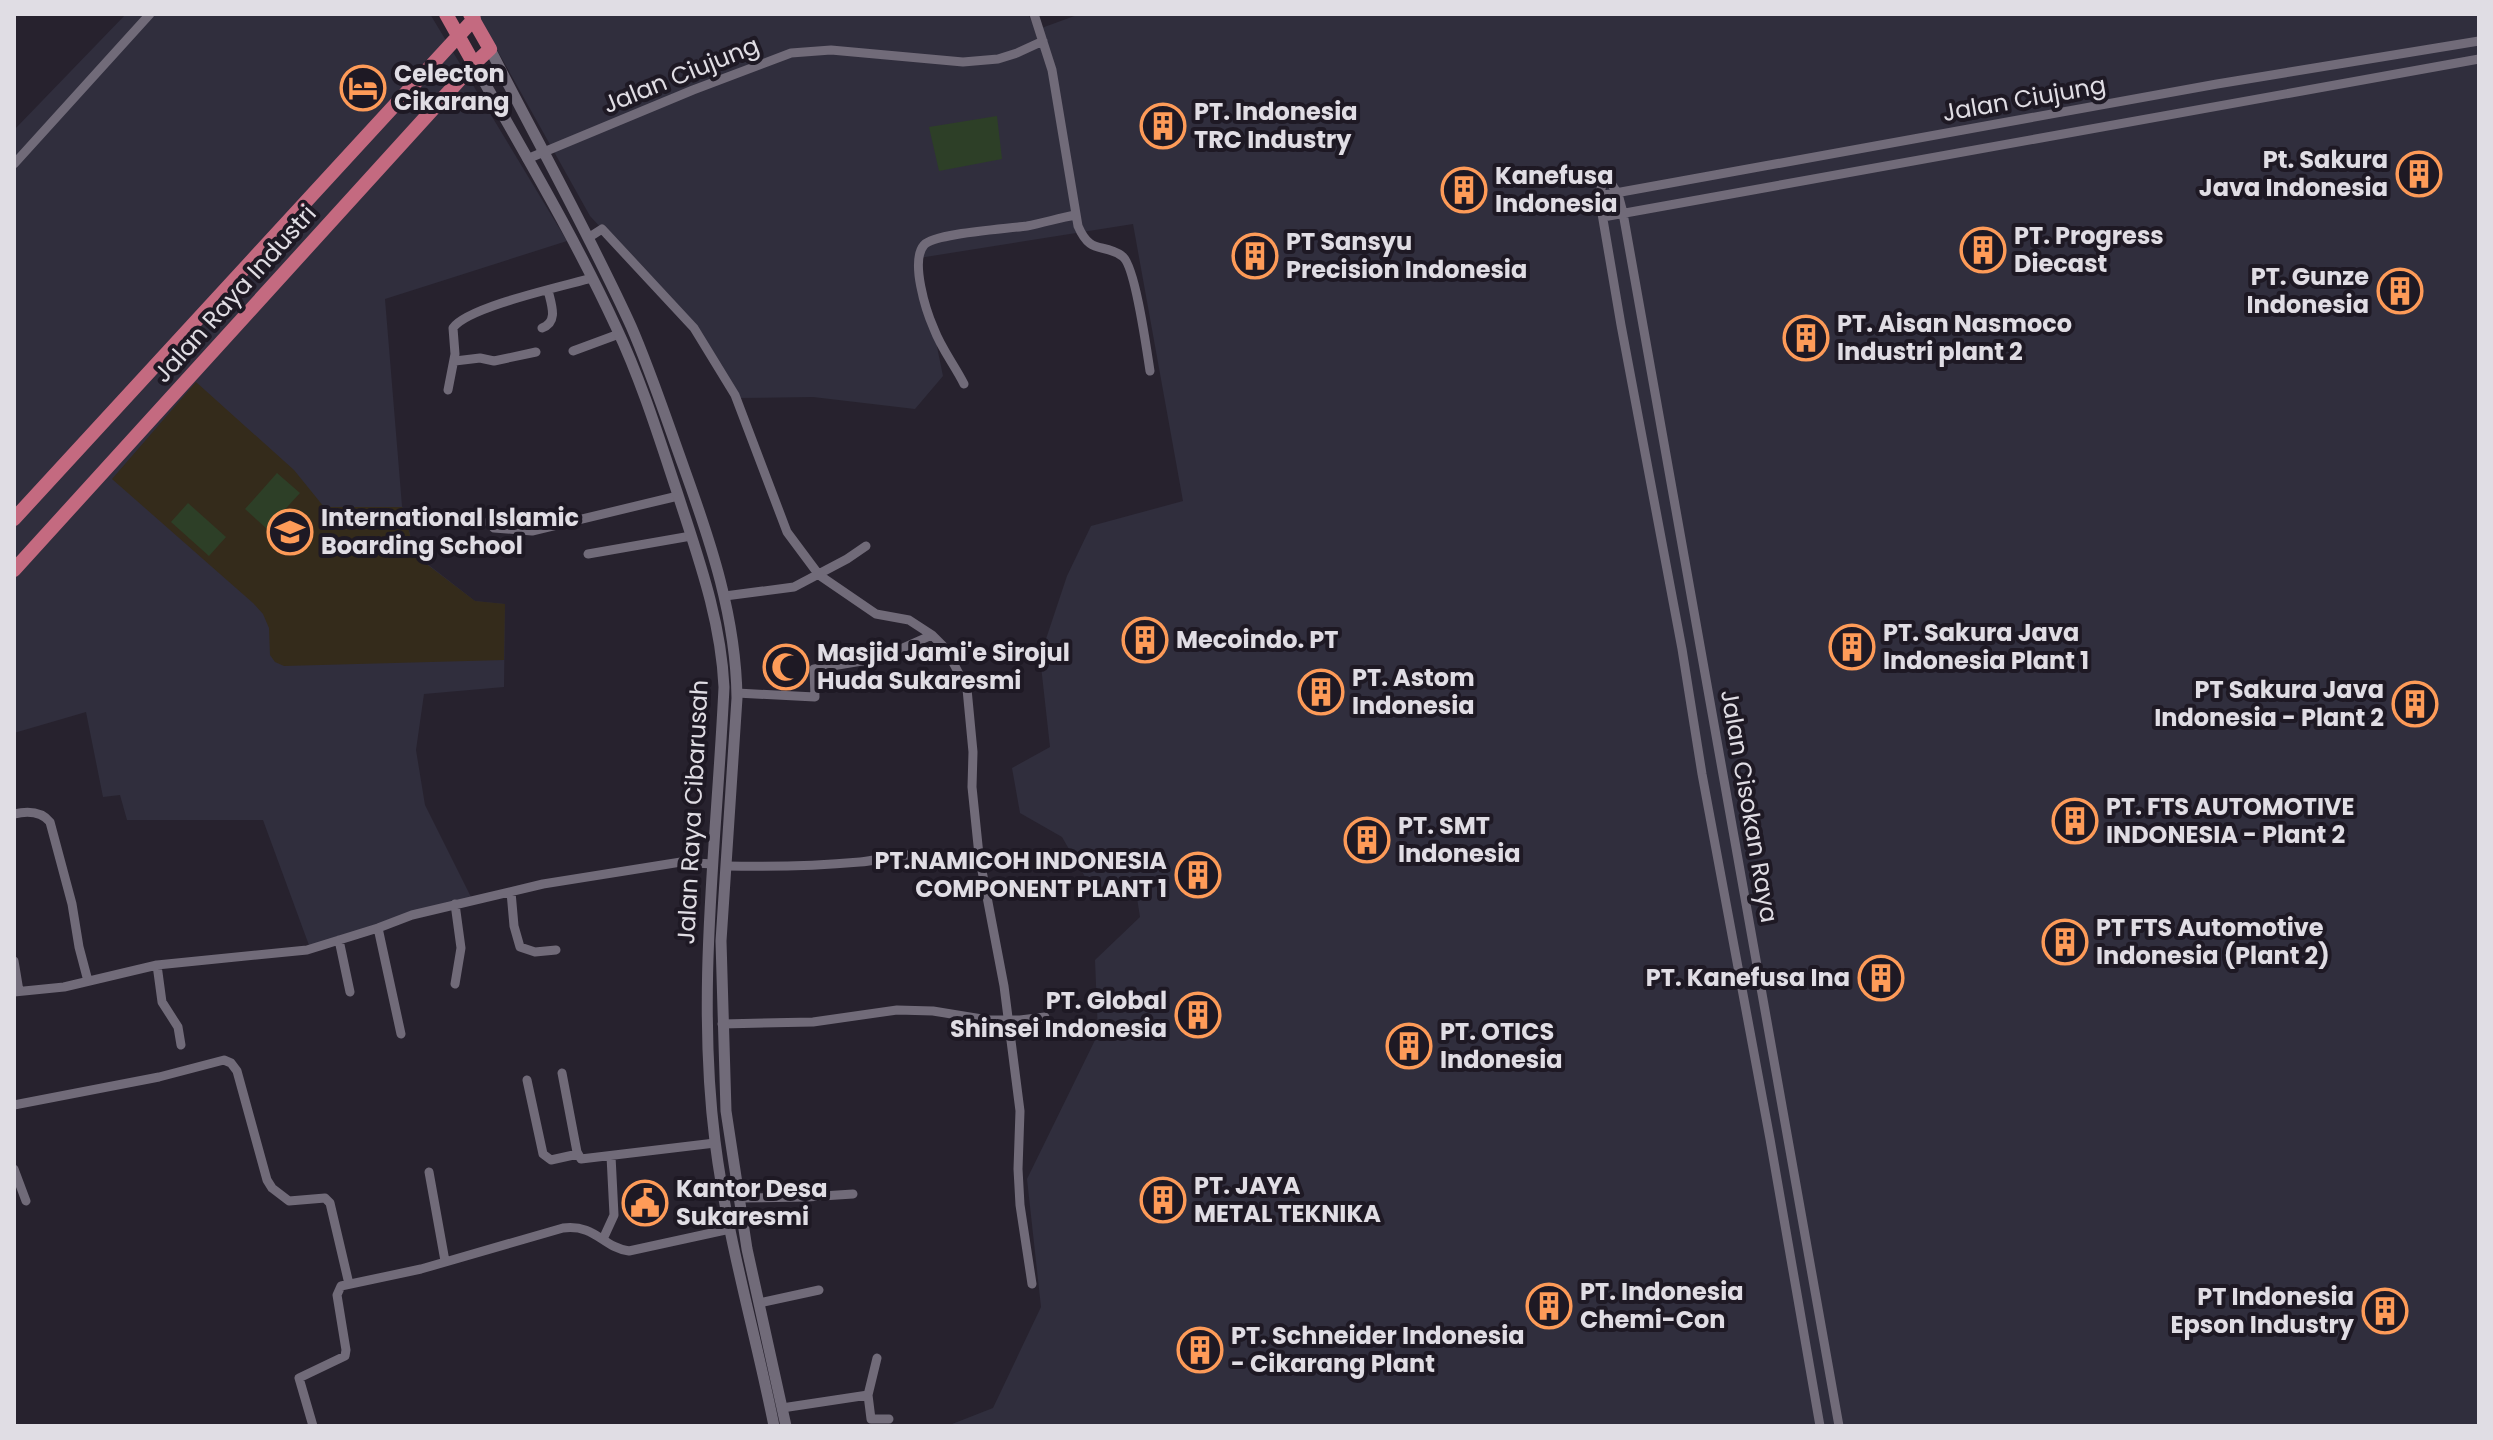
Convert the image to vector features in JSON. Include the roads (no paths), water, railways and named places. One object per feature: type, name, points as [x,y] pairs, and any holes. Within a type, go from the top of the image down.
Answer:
[{"type":"main road","name":"Jalan Raya Cibarusah","points":[[446,14],[474,64]]},
{"type":"main road","name":"Jalan Raya Cibarusah","points":[[472,17],[490,49]]},
{"type":"main road","name":"Jalan Raya Industri","points":[[14,519],[472,17]]},
{"type":"main road","name":"Jalan Raya Industri","points":[[14,570],[490,49]]},
{"type":"street","points":[[14,164],[150,14]]},
{"type":"street","points":[[1034,14],[1052,70],[1075,215],[1081,234],[1090,244],[1122,255],[1127,260],[1135,284],[1150,371]]},
{"type":"street","name":"Jalan Ciujung","points":[[527,159],[791,53],[831,50],[963,62],[998,59],[1043,41]]},
{"type":"street","name":"Jalan Ciujung","points":[[1599,196],[2217,84],[2479,41]]},
{"type":"street","name":"Jalan Raya Cibarusah","points":[[490,49],[631,326],[702,518],[725,596],[737,672],[735,750],[721,941],[726,1111],[739,1199],[786,1426]]},
{"type":"street","points":[[1603,217],[2479,59]]},
{"type":"street","name":"Jalan Raya Cibarusah","points":[[474,64],[563,220],[619,334],[662,446],[701,563],[713,614],[723,674],[706,987],[715,1143],[730,1229],[774,1426]]},
{"type":"street","name":"Jalan Cisokan Raya","points":[[1820,1426],[1599,196],[1605,174],[1618,194],[1623,213],[1839,1426]]},
{"type":"street","points":[[964,384],[934,329],[923,292],[918,257],[925,243],[942,237],[1030,225],[1075,215]]},
{"type":"street","points":[[588,238],[602,229],[694,328],[735,395],[787,532],[819,575],[876,614],[909,620],[932,635],[946,649],[967,689],[973,752],[973,802],[979,855],[1009,1021],[1020,1118],[1020,1205],[1032,1284]]},
{"type":"street","points":[[448,390],[455,361],[453,328],[460,320],[502,304],[592,278]]},
{"type":"street","points":[[542,328],[552,320],[548,290]]},
{"type":"street","points":[[573,351],[619,334]]},
{"type":"street","points":[[455,361],[480,358],[494,361],[536,352]]},
{"type":"street","points":[[488,522],[494,528],[532,531],[678,496]]},
{"type":"street","points":[[588,554],[691,536]]},
{"type":"street","points":[[725,596],[786,589],[819,575],[866,546]]},
{"type":"street","points":[[713,614],[728,611]]},
{"type":"street","points":[[737,693],[815,697],[814,669],[880,658],[932,635]]},
{"type":"street","points":[[723,674],[737,672]]},
{"type":"street","points":[[14,814],[33,812],[50,822],[88,981]]},
{"type":"street","points":[[726,866],[782,867],[864,862],[903,855],[911,855],[916,860],[979,855]]},
{"type":"street","points":[[14,961],[16,991],[53,989],[157,965],[292,952],[378,928],[412,915],[567,879],[681,862],[712,864]]},
{"type":"street","points":[[511,892],[514,926],[520,947],[535,952],[556,950]]},
{"type":"street","points":[[455,904],[461,948],[455,984]]},
{"type":"street","points":[[378,928],[401,1034]]},
{"type":"street","points":[[339,940],[350,992]]},
{"type":"street","points":[[157,965],[162,1002],[178,1027],[181,1045]]},
{"type":"street","points":[[722,1024],[813,1022],[897,1010],[1009,1021],[1045,1017]]},
{"type":"street","points":[[14,1105],[159,1077],[224,1060],[231,1063],[237,1071],[269,1184],[289,1201],[325,1198],[330,1203],[349,1284]]},
{"type":"street","points":[[562,1073],[581,1159],[715,1143]]},
{"type":"street","points":[[527,1080],[543,1154],[551,1160],[578,1154]]},
{"type":"street","points":[[603,1239],[614,1215],[611,1156]]},
{"type":"street","points":[[14,1169],[26,1201]]},
{"type":"street","points":[[429,1172],[445,1261]]},
{"type":"street","points":[[726,1202],[853,1194]]},
{"type":"street","points":[[313,1426],[299,1378],[345,1356],[337,1295],[341,1286],[421,1269],[563,1228],[584,1228],[629,1251],[730,1229]]},
{"type":"street","points":[[759,1303],[819,1290]]},
{"type":"street","points":[[877,1358],[868,1395],[871,1419],[889,1419]]},
{"type":"street","points":[[782,1408],[868,1395]]},
{"type":"place","name":"Celecton Cikarang","points":[[363,88]]},
{"type":"place","name":"PT. Indonesia TRC Industry","points":[[1163,126]]},
{"type":"place","name":"Pt. Sakura Java Indonesia","points":[[2419,174]]},
{"type":"place","name":"Kanefusa Indonesia","points":[[1464,190]]},
{"type":"place","name":"PT. Progress Diecast","points":[[1983,250]]},
{"type":"place","name":"PT Sansyu Precision Indonesia","points":[[1255,256]]},
{"type":"place","name":"PT. Gunze Indonesia","points":[[2400,291]]},
{"type":"place","name":"PT. Aisan Nasmoco Industri plant 2","points":[[1806,338]]},
{"type":"place","name":"International Islamic Boarding School","points":[[290,532]]},
{"type":"place","name":"Mecoindo. PT","points":[[1145,640]]},
{"type":"place","name":"PT. Sakura Java Indonesia Plant 1","points":[[1852,647]]},
{"type":"place","name":"Masjid Jami'e Sirojul Huda Sukaresmi","points":[[786,667]]},
{"type":"place","name":"PT. Astom Indonesia","points":[[1321,692]]},
{"type":"place","name":"PT Sakura Java Indonesia - Plant 2","points":[[2415,704]]},
{"type":"place","name":"PT. FTS AUTOMOTIVE INDONESIA - Plant 2","points":[[2075,821]]},
{"type":"place","name":"PT. SMT Indonesia","points":[[1367,840]]},
{"type":"place","name":"PT.NAMICOH INDONESIA COMPONENT PLANT 1","points":[[1198,875]]},
{"type":"place","name":"PT FTS Automotive Indonesia (Plant 2)","points":[[2065,942]]},
{"type":"place","name":"PT. Kanefusa Ina","points":[[1881,978]]},
{"type":"place","name":"PT. Global Shinsei Indonesia","points":[[1198,1015]]},
{"type":"place","name":"PT. OTICS Indonesia","points":[[1409,1046]]},
{"type":"place","name":"PT. JAYA METAL TEKNIKA","points":[[1163,1200]]},
{"type":"place","name":"Kantor Desa Sukaresmi","points":[[645,1203]]},
{"type":"place","name":"PT. Indonesia Chemi-Con","points":[[1549,1306]]},
{"type":"place","name":"PT Indonesia Epson Industry","points":[[2385,1311]]},
{"type":"place","name":"PT. Schneider Indonesia - Cikarang Plant","points":[[1200,1350]]}]
